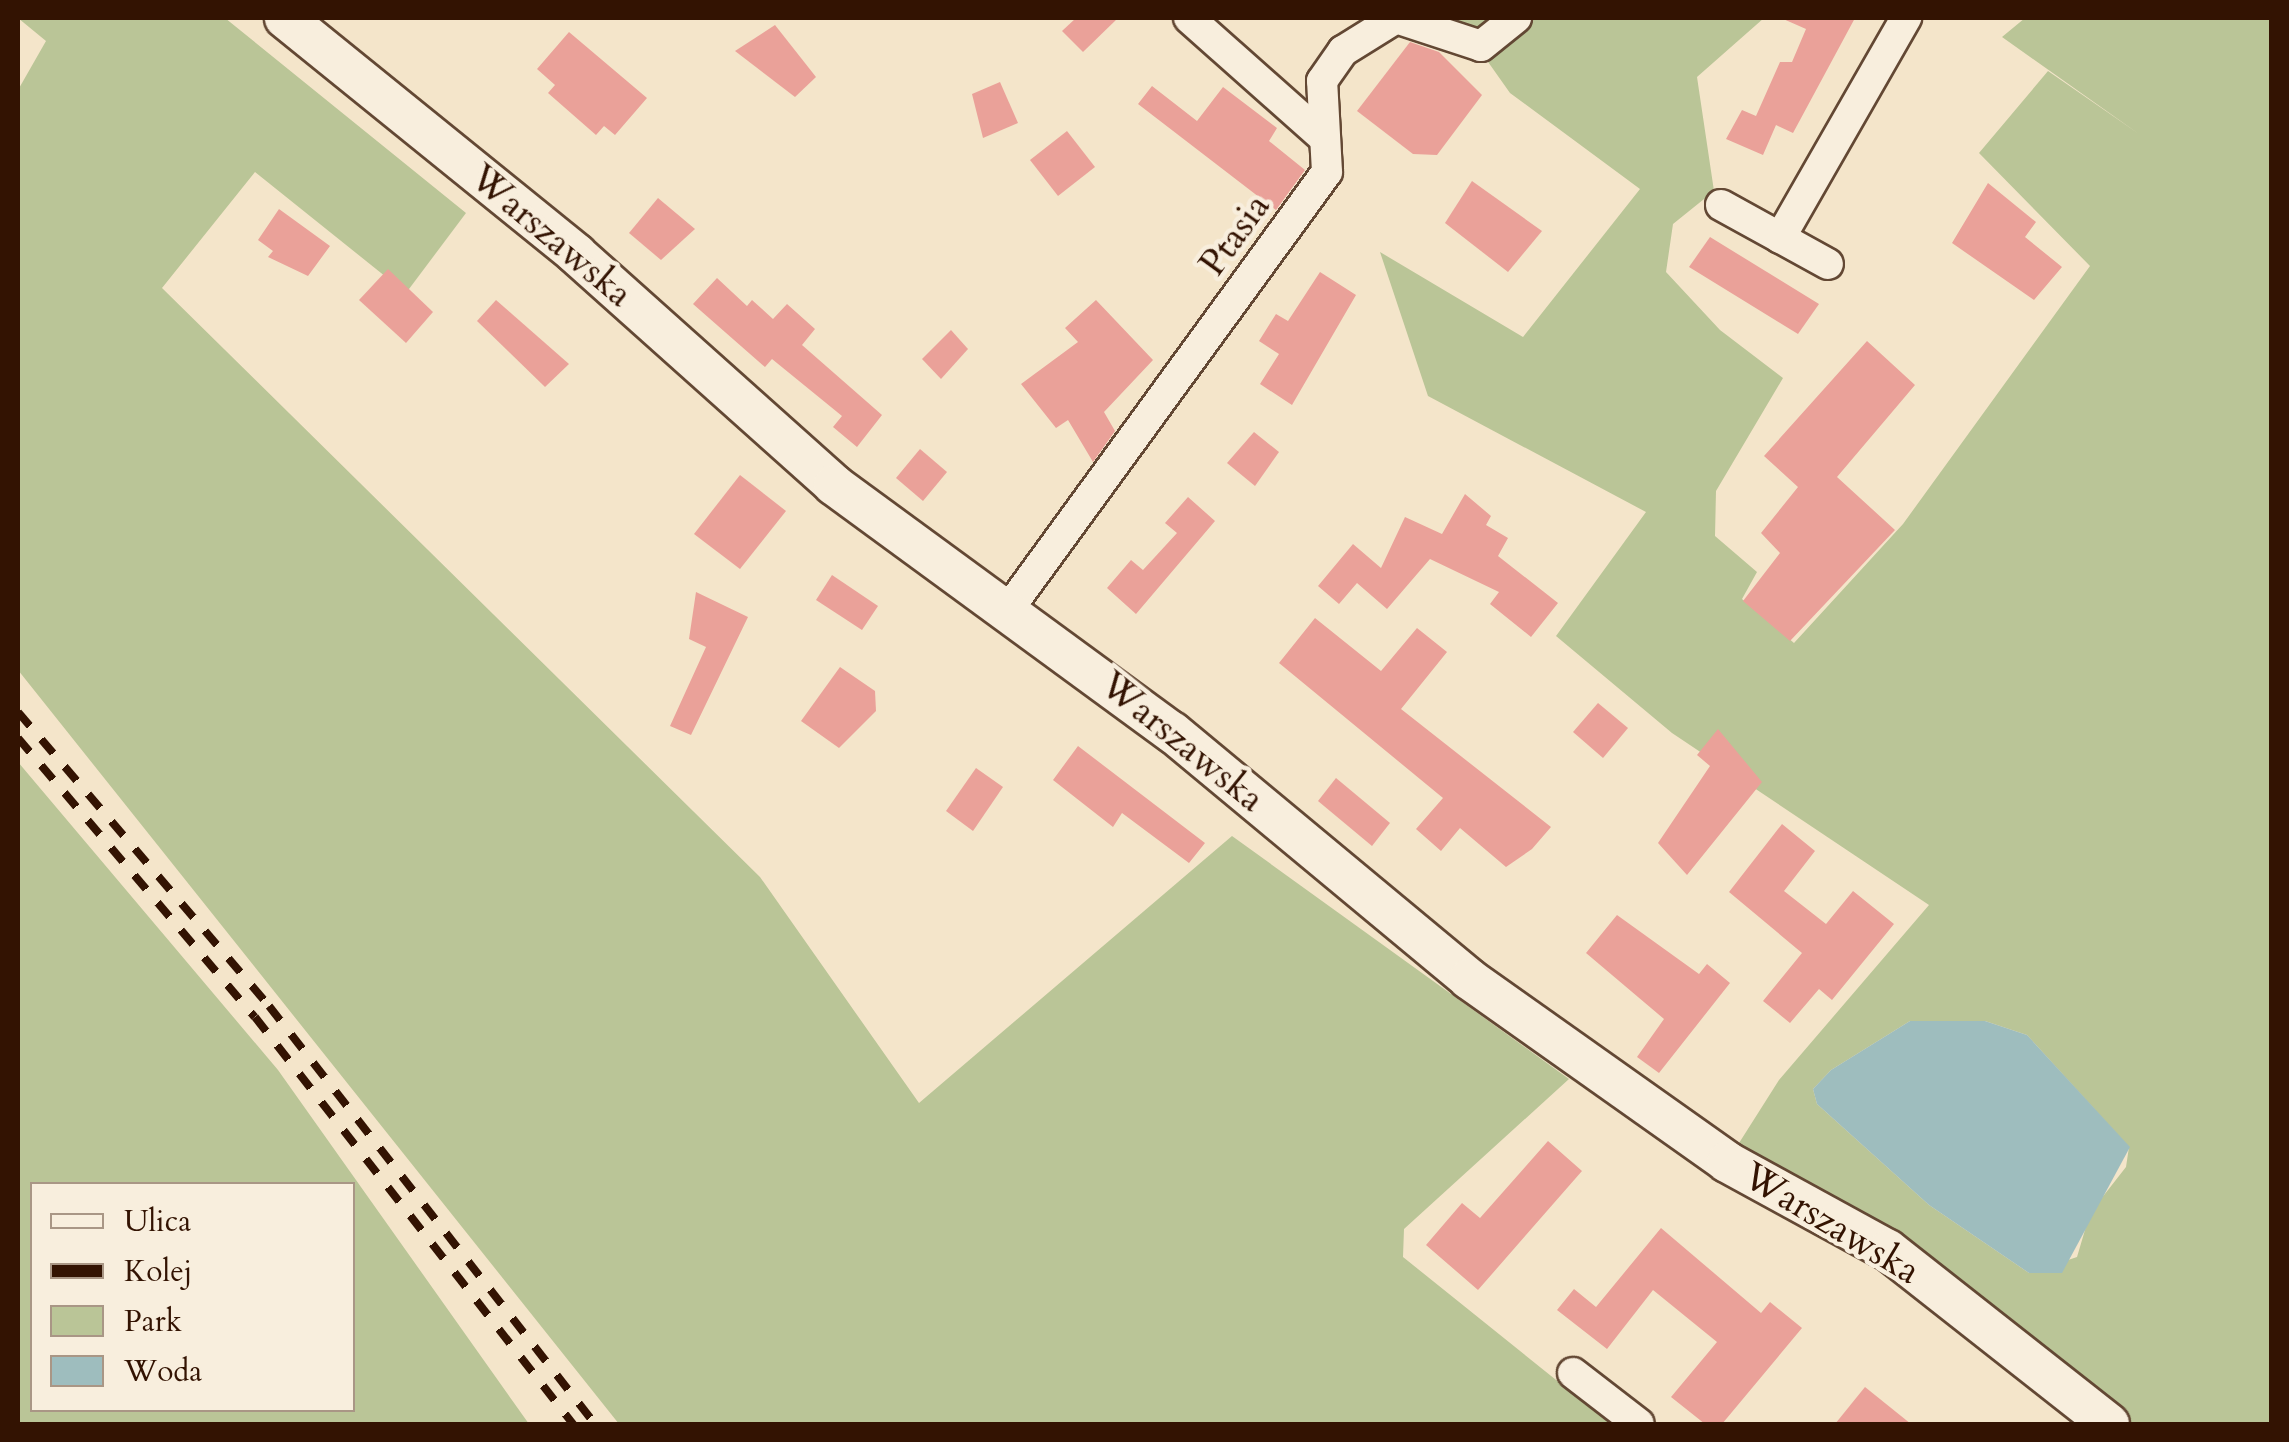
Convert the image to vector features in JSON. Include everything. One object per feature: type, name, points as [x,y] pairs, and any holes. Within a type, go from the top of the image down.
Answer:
[{"type":"street","name":"Warszawska","points":[[285,18],[576,254],[834,485],[1010,607],[1563,1051],[1727,1162],[1888,1250],[2109,1424]]},
{"type":"street","points":[[1189,18],[1323,136]]},
{"type":"street","name":"Ptasia","points":[[1010,607],[1305,208],[1327,172],[1322,81],[1370,29],[1424,21],[1481,46],[1516,18]]},
{"type":"street","points":[[1780,238],[1906,18]]},
{"type":"street","points":[[1721,205],[1828,264]]},
{"type":"street","points":[[1573,1373],[1639,1424]]},
{"type":"green space","points":[[18,18],[225,18],[466,213],[406,293],[255,172],[162,288],[760,877],[919,1103],[1232,836],[1569,1079],[1404,1229],[1403,1257],[1611,1424],[619,1424],[18,670],[18,90],[46,41]]},
{"type":"green space","points":[[1457,18],[1764,18],[1697,77],[1714,191],[1673,224],[1666,272],[1720,330],[1783,378],[1716,491],[1715,536],[1757,572],[1742,599],[1794,643],[1903,524],[2090,266],[1979,153],[2048,71],[2139,134],[2002,37],[2025,18],[2271,18],[2271,1424],[2132,1424],[2089,1388],[1727,1162],[1779,1080],[1929,905],[1672,733],[1556,636],[1646,512],[1428,396],[1380,252],[1523,337],[1640,189],[1510,93]],"holes":[[[1910,1021],[1985,1021],[2027,1035],[2129,1147],[2126,1167],[2090,1213],[2077,1257],[2029,1273],[1929,1205],[1817,1104],[1813,1089],[1831,1070]]]},
{"type":"green space","points":[[18,762],[278,1070],[529,1424],[18,1424]]},
{"type":"water","points":[[1910,1021],[1985,1021],[2027,1035],[2130,1147],[2062,1273],[2029,1273],[1929,1205],[1817,1104],[1813,1089],[1831,1070]]},
{"type":"building","points":[[1076,18],[1118,18],[1083,52],[1062,31]]},
{"type":"building","points":[[1781,18],[1855,18],[1793,133],[1776,125],[1763,155],[1726,139],[1742,110],[1756,116],[1780,62],[1792,62],[1806,29]]},
{"type":"building","points":[[775,25],[816,77],[795,97],[735,51]]},
{"type":"building","points":[[569,32],[647,98],[615,135],[604,126],[596,135],[548,93],[555,85],[537,69]]},
{"type":"building","points":[[1410,42],[1439,52],[1482,95],[1437,155],[1413,154],[1357,111]]},
{"type":"building","points":[[1000,82],[1018,123],[983,138],[972,94]]},
{"type":"building","points":[[1152,86],[1197,121],[1223,87],[1277,128],[1269,141],[1305,170],[1276,210],[1138,104]]},
{"type":"building","points":[[1067,131],[1095,167],[1058,196],[1030,160]]},
{"type":"building","points":[[1472,181],[1542,231],[1508,272],[1445,223]]},
{"type":"building","points":[[1988,183],[2036,222],[2025,237],[2062,267],[2034,300],[1952,243]]},
{"type":"building","points":[[658,198],[695,229],[661,260],[629,233]]},
{"type":"building","points":[[279,209],[330,246],[308,276],[268,257],[273,251],[258,240]]},
{"type":"building","points":[[1710,237],[1819,304],[1798,334],[1689,267]]},
{"type":"building","points":[[388,269],[433,312],[406,343],[359,300]]},
{"type":"building","points":[[1320,272],[1356,295],[1292,405],[1260,384],[1279,354],[1259,341],[1276,314],[1288,321]]},
{"type":"building","points":[[717,278],[747,306],[752,300],[773,319],[787,304],[815,329],[802,345],[882,415],[857,447],[833,427],[842,416],[772,359],[765,367],[693,304]]},
{"type":"building","points":[[496,300],[569,364],[545,387],[477,321]]},
{"type":"building","points":[[1096,300],[1153,360],[1104,412],[1115,431],[1093,462],[1068,420],[1056,428],[1021,384],[1078,342],[1065,328]]},
{"type":"building","points":[[951,330],[968,349],[941,379],[922,359]]},
{"type":"building","points":[[1867,341],[1915,385],[1837,477],[1895,530],[1790,641],[1743,601],[1780,553],[1761,533],[1798,487],[1764,456]]},
{"type":"building","points":[[1254,432],[1279,452],[1255,486],[1227,463]]},
{"type":"building","points":[[920,449],[947,472],[923,501],[896,478]]},
{"type":"building","points":[[740,475],[786,511],[740,569],[694,534]]},
{"type":"building","points":[[1465,494],[1491,516],[1486,525],[1508,538],[1498,556],[1558,603],[1531,637],[1490,604],[1499,592],[1430,559],[1387,609],[1357,583],[1339,604],[1318,586],[1353,544],[1381,568],[1405,517],[1442,534]]},
{"type":"building","points":[[1188,497],[1215,521],[1136,614],[1107,588],[1131,560],[1143,570],[1177,533],[1165,523]]},
{"type":"building","points":[[832,575],[878,606],[862,630],[816,600]]},
{"type":"building","points":[[696,592],[748,617],[691,735],[670,726],[706,647],[689,639]]},
{"type":"building","points":[[1315,618],[1381,671],[1417,628],[1447,652],[1401,709],[1551,827],[1532,849],[1506,867],[1460,828],[1441,851],[1416,829],[1443,798],[1279,663]]},
{"type":"building","points":[[840,667],[875,691],[876,711],[839,748],[801,721]]},
{"type":"building","points":[[1598,703],[1628,728],[1603,758],[1573,732]]},
{"type":"building","points":[[1718,729],[1762,782],[1687,875],[1658,843],[1710,766],[1697,755]]},
{"type":"building","points":[[1078,746],[1205,843],[1189,863],[1122,813],[1113,827],[1053,780]]},
{"type":"building","points":[[976,768],[1003,787],[973,831],[946,811]]},
{"type":"building","points":[[1336,778],[1390,823],[1372,846],[1318,801]]},
{"type":"building","points":[[1782,824],[1815,851],[1784,891],[1826,924],[1853,891],[1894,924],[1832,1000],[1819,989],[1790,1023],[1763,1001],[1802,953],[1729,892]]},
{"type":"building","points":[[1617,915],[1699,974],[1707,964],[1730,983],[1659,1073],[1637,1057],[1664,1019],[1586,953]]},
{"type":"building","points":[[1548,1141],[1582,1171],[1478,1290],[1426,1245],[1462,1203],[1480,1218]]},
{"type":"building","points":[[1661,1228],[1761,1313],[1770,1302],[1802,1328],[1722,1424],[1705,1424],[1671,1397],[1717,1342],[1653,1290],[1607,1349],[1557,1310],[1574,1289],[1596,1307]]},
{"type":"building","points":[[1865,1387],[1911,1424],[1835,1424]]},
{"type":"railway","points":[[18,712],[269,1006],[595,1424]]},
{"type":"railway","points":[[18,738],[255,1017],[573,1424]]}]
